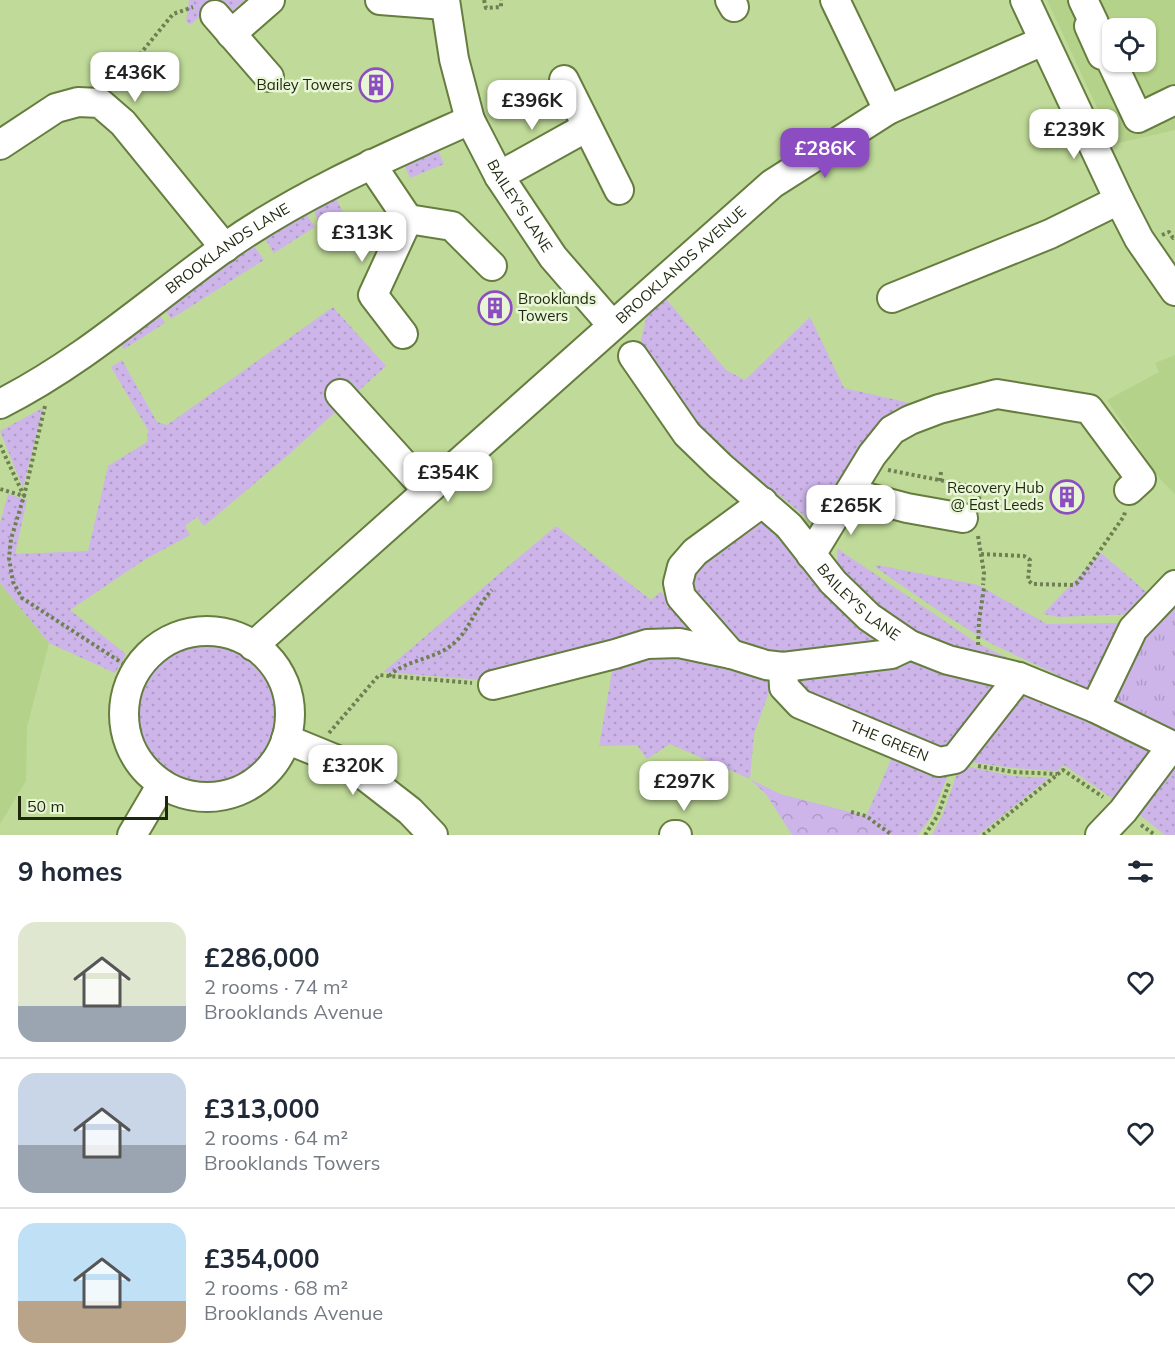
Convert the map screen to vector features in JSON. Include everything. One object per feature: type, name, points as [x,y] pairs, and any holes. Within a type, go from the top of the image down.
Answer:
[{"type":"street","points":[[268,77],[213,19],[270,0]]},
{"type":"street","points":[[380,0],[445,2]]},
{"type":"street","points":[[836,0],[888,110]]},
{"type":"street","points":[[1024,0],[1119,201],[1139,239],[1175,291]]},
{"type":"street","points":[[1083,0],[1094,23],[1089,26],[1102,55],[1107,52],[1138,118],[1175,100]]},
{"type":"street","name":"BAILEY'S LANE","points":[[445,2],[454,59],[470,120],[499,176],[553,257],[612,325]]},
{"type":"street","name":"BROOKLANDS AVENUE","points":[[254,646],[772,184],[888,110],[1043,41]]},
{"type":"street","points":[[564,80],[619,190]]},
{"type":"street","points":[[0,145],[56,108],[78,102],[100,103],[123,123],[225,248]]},
{"type":"street","name":"BROOKLANDS LANE","points":[[0,404],[37,385],[116,331],[225,248],[298,201],[371,164],[470,120]]},
{"type":"street","points":[[499,176],[587,127]]},
{"type":"street","points":[[371,164],[408,219],[452,226],[492,266]]},
{"type":"street","points":[[892,298],[1050,234],[1119,201]]},
{"type":"street","points":[[403,334],[373,295],[408,219]]},
{"type":"street","name":"BAILEY'S LANE","points":[[633,356],[687,434],[789,526],[833,582],[869,617],[910,645],[948,660],[1020,677],[1095,708]]},
{"type":"street","points":[[340,394],[427,490]]},
{"type":"street","points":[[811,555],[872,455],[892,430],[939,409],[997,394],[1089,409],[1141,479],[1129,490]]},
{"type":"street","points":[[850,493],[907,508],[963,518]]},
{"type":"street","points":[[732,654],[681,597],[678,583],[682,567],[695,552],[763,502]]},
{"type":"street","points":[[1100,835],[1123,811],[1173,746],[1095,708],[1133,628],[1175,585]]},
{"type":"street","points":[[204,631],[220,632],[236,636],[254,646],[275,666],[288,696],[290,713],[286,739],[277,759],[267,772],[242,790],[211,798],[180,793],[162,784],[142,765],[128,736],[125,704],[136,672],[145,659],[158,648],[172,639],[187,634],[204,631]]},
{"type":"street","points":[[493,684],[647,644],[679,643],[732,654],[766,665],[783,667],[891,654],[910,645]]},
{"type":"street","name":"THE GREEN","points":[[783,667],[784,687],[800,704],[939,762],[955,759]]},
{"type":"street","points":[[955,759],[1020,677]]},
{"type":"street","points":[[286,739],[352,766],[410,811],[433,835]]},
{"type":"street","points":[[132,835],[162,784]]},
{"type":"path","points":[[484,0],[486,8],[501,7],[501,0]]},
{"type":"path","points":[[100,103],[173,14],[213,19]]},
{"type":"path","points":[[37,385],[46,402],[24,496],[11,539],[9,558],[13,582],[22,598],[136,672]]},
{"type":"path","points":[[0,445],[24,496]]},
{"type":"path","points":[[940,481],[941,472]]},
{"type":"path","points":[[0,489],[24,496]]},
{"type":"path","points":[[981,554],[1024,556],[1030,561],[1028,580],[1032,584],[1073,585],[1078,582],[1124,516],[1125,504],[1120,498],[1129,490]]},
{"type":"path","points":[[977,667],[979,621],[984,588]]},
{"type":"path","points":[[389,676],[396,670],[439,653],[453,644],[462,634],[484,598],[492,590]]},
{"type":"path","points":[[314,749],[379,675],[493,684]]},
{"type":"path","points":[[925,835],[938,815],[955,759],[1013,772],[1058,774]]},
{"type":"path","points":[[983,835],[1063,770],[1155,835]]},
{"type":"path","points":[[851,812],[866,816],[892,835]]},
{"type":"shaded area","points":[[1047,0],[1175,0],[1175,130],[1114,144]]},
{"type":"shaded area","points":[[1175,355],[1175,494],[1160,479],[1107,400],[1159,372],[1155,363]]},
{"type":"shaded area","points":[[0,583],[49,643],[27,727],[26,781],[0,824]]},
{"type":"green space","points":[[189,0],[245,0],[231,12],[215,3],[190,25],[186,21]]},
{"type":"green space","points":[[437,148],[444,164],[410,178],[403,162]]},
{"type":"green space","points":[[334,195],[343,212],[320,224],[312,207]]},
{"type":"green space","points":[[304,211],[315,227],[274,253],[264,237]]},
{"type":"green space","points":[[253,244],[264,260],[171,319],[165,310]]},
{"type":"green space","points":[[666,299],[726,370],[745,380],[810,317],[844,388],[914,404],[895,409],[812,522],[699,430],[640,344],[647,315]]},
{"type":"green space","points":[[333,307],[386,366],[287,456],[204,526],[197,517],[185,526],[190,535],[144,560],[70,610],[126,654],[115,673],[49,643],[0,583],[0,523],[8,494],[27,500],[15,554],[88,551],[108,466],[147,442],[148,430],[111,367],[122,360],[157,422],[167,425]]},
{"type":"green space","points":[[159,314],[165,323],[124,349],[120,343]]},
{"type":"green space","points":[[43,408],[23,488],[0,431]]},
{"type":"green space","points":[[767,519],[889,645],[801,658],[738,652],[692,606],[688,572],[755,522]]},
{"type":"green space","points":[[556,526],[651,600],[660,592],[671,599],[722,649],[667,636],[493,681],[383,672]]},
{"type":"green space","points":[[838,549],[977,643],[1071,689],[933,642],[887,616],[834,565],[838,563]]},
{"type":"green space","points":[[1101,553],[1151,596],[1137,614],[1059,617],[1043,614]]},
{"type":"green space","points":[[877,565],[978,585],[1047,624],[1120,623],[1126,629],[1089,690],[990,643],[875,567]]},
{"type":"green space","points":[[1175,598],[1175,733],[1111,705],[1130,650]]},
{"type":"green space","points":[[206,644],[233,649],[256,664],[271,687],[276,714],[271,741],[256,764],[233,779],[206,784],[179,779],[156,764],[141,741],[136,714],[141,687],[156,664],[179,649]]},
{"type":"green space","points":[[653,650],[774,678],[754,734],[750,779],[670,744],[647,759],[637,745],[599,746],[614,660]]},
{"type":"green space","points":[[910,659],[1002,682],[951,751],[805,701],[789,680]]},
{"type":"green space","points":[[1022,691],[1148,748],[1152,755],[1122,805],[1064,765],[1057,771],[962,761]]},
{"type":"green space","points":[[895,751],[953,763],[931,817],[918,835],[892,835],[866,816]]},
{"type":"green space","points":[[960,765],[1013,776],[1049,778],[978,835],[932,835],[942,816]]},
{"type":"green space","points":[[1175,768],[1175,835],[1165,835],[1140,815],[1169,772]]},
{"type":"green space","points":[[750,779],[780,794],[866,816],[892,835],[792,835],[766,794]]},
{"type":"place","name":"Bailey Towers","points":[[376,85]]},
{"type":"place","name":"Brooklands Towers","points":[[495,308]]},
{"type":"place","name":"Recovery Hub @ East Leeds","points":[[1067,497]]}]
